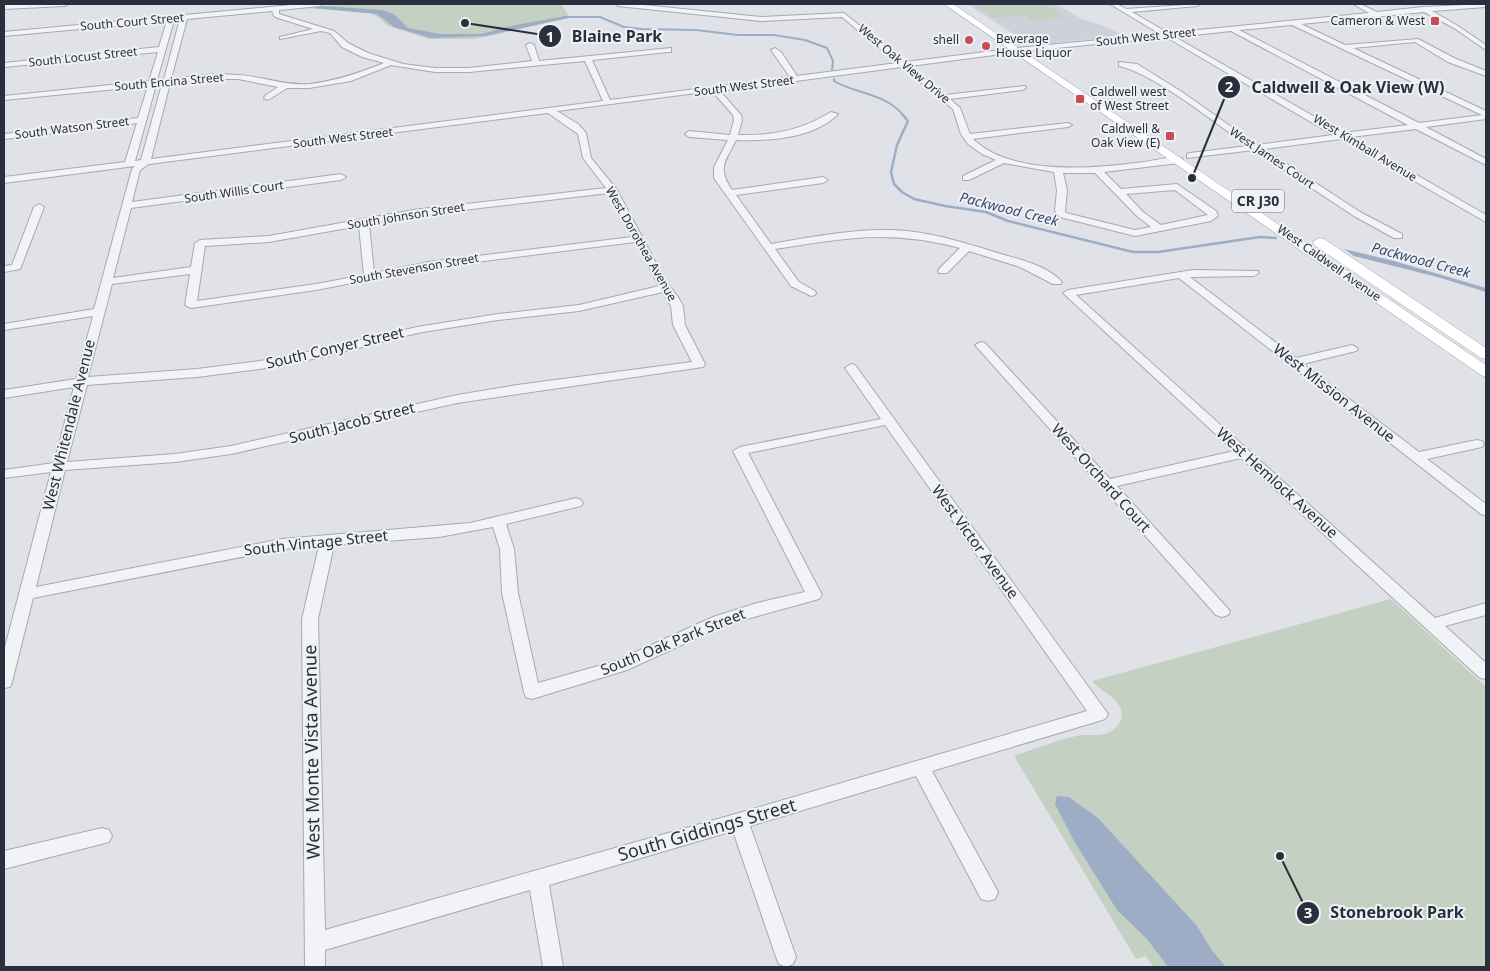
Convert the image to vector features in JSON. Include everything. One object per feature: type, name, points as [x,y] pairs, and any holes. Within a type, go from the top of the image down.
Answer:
[{"type":"main road","name":"West Caldwell Avenue","points":[[948,4],[1023,50],[1184,158],[1486,372]]},
{"type":"main road","name":"West Caldwell Avenue","points":[[961,4],[1125,124],[1268,208]]},
{"type":"main road","name":"West Caldwell Avenue","points":[[1307,234],[1486,355]]},
{"type":"main road","points":[[1461,354],[1486,364]]},
{"type":"street","points":[[4,7],[65,4]]},
{"type":"street","name":"South Court Street","points":[[4,34],[41,27],[184,17],[320,4]]},
{"type":"street","points":[[618,4],[698,12],[705,6]]},
{"type":"street","name":"West Kimball Avenue","points":[[1113,4],[1486,219]]},
{"type":"street","points":[[1124,10],[1197,4]]},
{"type":"street","points":[[1356,4],[1375,14]]},
{"type":"street","points":[[1412,4],[1456,27],[1486,48]]},
{"type":"street","points":[[44,13],[48,5]]},
{"type":"street","name":"South West Street","points":[[4,180],[137,165],[1023,50],[1375,14],[1486,5]]},
{"type":"street","points":[[275,8],[276,14],[285,20],[324,28],[339,37],[345,45],[354,50],[390,63],[417,69],[457,71],[668,50]]},
{"type":"street","name":"West Oak View Drive","points":[[698,12],[761,19],[844,15],[956,108],[961,116],[967,137]]},
{"type":"street","name":"West Whitendale Avenue","points":[[4,682],[7,660],[27,594],[137,165],[168,81],[184,17]]},
{"type":"street","name":"West Whitendale Avenue","points":[[137,165],[141,120],[171,18]]},
{"type":"street","points":[[1293,23],[1486,116]]},
{"type":"street","points":[[282,38],[324,28]]},
{"type":"street","points":[[1231,29],[1486,162]]},
{"type":"street","points":[[1345,47],[1416,40],[1451,60],[1486,74]]},
{"type":"street","points":[[530,45],[536,63]]},
{"type":"street","name":"South Locust Street","points":[[4,65],[163,49]]},
{"type":"street","points":[[774,50],[783,58],[787,69],[796,79]]},
{"type":"street","points":[[587,57],[608,103]]},
{"type":"street","name":"South Encina Street","points":[[4,98],[153,82],[223,77],[251,79],[285,86],[309,86],[337,82],[390,63]]},
{"type":"street","name":"West James Court","points":[[1122,64],[1134,66],[1179,94],[1256,148],[1357,214],[1398,236]]},
{"type":"street","points":[[268,98],[285,86]]},
{"type":"street","points":[[944,98],[1022,88]]},
{"type":"street","points":[[714,89],[737,114],[738,120],[733,138],[718,167],[719,178],[794,284],[811,293]]},
{"type":"street","name":"West Dorothea Avenue","points":[[551,111],[575,126],[582,134],[587,158],[612,190],[637,239],[677,306],[680,326],[699,364]]},
{"type":"street","points":[[689,134],[733,138],[769,138],[811,129],[834,114]]},
{"type":"street","points":[[967,137],[980,148],[1003,160],[1058,171],[1098,171],[1486,116]]},
{"type":"street","name":"South Watson Street","points":[[4,136],[141,120]]},
{"type":"street","points":[[967,137],[1068,125]]},
{"type":"street","points":[[966,178],[1003,160]]},
{"type":"street","points":[[1058,171],[1062,190],[1060,211],[1063,215],[1135,233],[1211,218],[1213,213],[1177,186],[1119,192]]},
{"type":"street","points":[[1098,171],[1140,214],[1160,228]]},
{"type":"street","name":"South Willis Court","points":[[126,206],[341,178]]},
{"type":"street","points":[[730,192],[823,180]]},
{"type":"street","name":"South Johnson Street","points":[[200,244],[300,235],[364,222],[462,207],[612,190]]},
{"type":"street","points":[[4,269],[16,267],[39,207]]},
{"type":"street","points":[[364,222],[369,276]]},
{"type":"street","points":[[769,247],[876,233],[922,236],[1017,261],[1058,282]]},
{"type":"street","name":"South Stevenson Street","points":[[190,306],[307,289],[369,276],[485,257],[637,239]]},
{"type":"street","points":[[190,306],[200,244]]},
{"type":"street","points":[[943,271],[967,247]]},
{"type":"street","points":[[107,279],[197,267]]},
{"type":"street","points":[[1181,274],[1254,273]]},
{"type":"street","name":"West Hemlock Avenue","points":[[1181,274],[1068,293],[1486,673]]},
{"type":"street","name":"West Mission Avenue","points":[[1181,274],[1486,510]]},
{"type":"street","name":"South Conyer Street","points":[[4,394],[82,381],[197,373],[260,365],[315,355],[417,330],[498,317],[578,308],[665,288]]},
{"type":"street","points":[[4,327],[98,312]]},
{"type":"street","name":"West Orchard Court","points":[[980,345],[1222,611]]},
{"type":"street","points":[[1294,362],[1352,350]]},
{"type":"street","name":"South Jacob Street","points":[[4,474],[59,465],[198,455],[300,437],[458,398],[544,384],[617,377],[699,364]]},
{"type":"street","name":"West Victor Avenue","points":[[851,368],[1099,714]]},
{"type":"street","name":"South Oak Park Street","points":[[498,522],[507,549],[510,594],[532,692],[621,666],[719,621],[757,609],[814,595],[740,451],[888,421]]},
{"type":"street","points":[[1418,457],[1477,444]]},
{"type":"street","points":[[1107,484],[1244,453]]},
{"type":"street","name":"South Vintage Street","points":[[27,594],[282,544],[328,539],[440,532],[498,522],[576,503]]},
{"type":"street","name":"West Monte Vista Avenue","points":[[315,967],[310,619],[328,539]]},
{"type":"street","points":[[1433,624],[1486,609]]},
{"type":"street","name":"South Giddings Street","points":[[314,943],[739,821],[1099,714]]},
{"type":"street","points":[[920,767],[988,892]]},
{"type":"street","points":[[739,821],[786,957]]},
{"type":"street","points":[[4,860],[102,836]]},
{"type":"street","points":[[538,879],[553,967]]},
{"type":"shaded area","points":[[967,4],[1056,4],[1082,19],[1107,27],[1124,36],[1031,45]]},
{"type":"green space","points":[[346,4],[561,4],[570,18],[476,39],[429,39],[388,26],[370,13],[304,8]]},
{"type":"green space","points":[[972,4],[1044,4],[1063,15],[1061,18],[1034,21],[1025,15],[993,18]]},
{"type":"green space","points":[[1391,599],[1486,687],[1486,967],[1153,967],[1146,956],[1136,959],[1014,756],[1068,738],[1080,735],[1101,735],[1116,728],[1122,717],[1119,705],[1092,681]]},
{"type":"water","points":[[324,6],[382,10],[394,14],[408,28],[440,34],[481,34],[515,25],[566,16],[568,18],[485,36],[431,38],[394,27],[377,14],[313,8]]},
{"type":"water","name":"Packwood Creek","points":[[1344,249],[1394,261],[1486,288],[1486,292],[1441,278],[1354,256]]},
{"type":"water","points":[[1057,796],[1069,797],[1098,818],[1197,926],[1211,949],[1226,967],[1168,967],[1147,939],[1117,910],[1074,841],[1055,804]]},
{"type":"waterway","name":"Packwood Creek","points":[[564,17],[600,17],[624,27],[642,29],[696,30],[738,35],[774,35],[805,40],[827,48],[833,61],[832,70]]},
{"type":"waterway","name":"Packwood Creek","points":[[834,79],[834,81],[843,85],[880,98],[902,114]]},
{"type":"waterway","name":"Packwood Creek","points":[[902,114],[908,121],[897,145],[891,172],[894,184],[902,192],[914,199],[986,212],[1008,221],[1133,252],[1158,252],[1260,237],[1276,238]]},
{"type":"place","name":"Cameron & West","points":[[1435,21]]},
{"type":"place","name":"Blaine Park","points":[[465,23]]},
{"type":"place","name":"shell","points":[[969,40]]},
{"type":"place","name":"Beverage House Liquor","points":[[986,46]]},
{"type":"place","name":"Caldwell west of West Street","points":[[1080,99]]},
{"type":"place","name":"Caldwell & Oak View (E)","points":[[1170,136]]},
{"type":"place","name":"Caldwell & Oak View (W)","points":[[1192,178]]},
{"type":"place","name":"Stonebrook Park","points":[[1280,856]]}]
